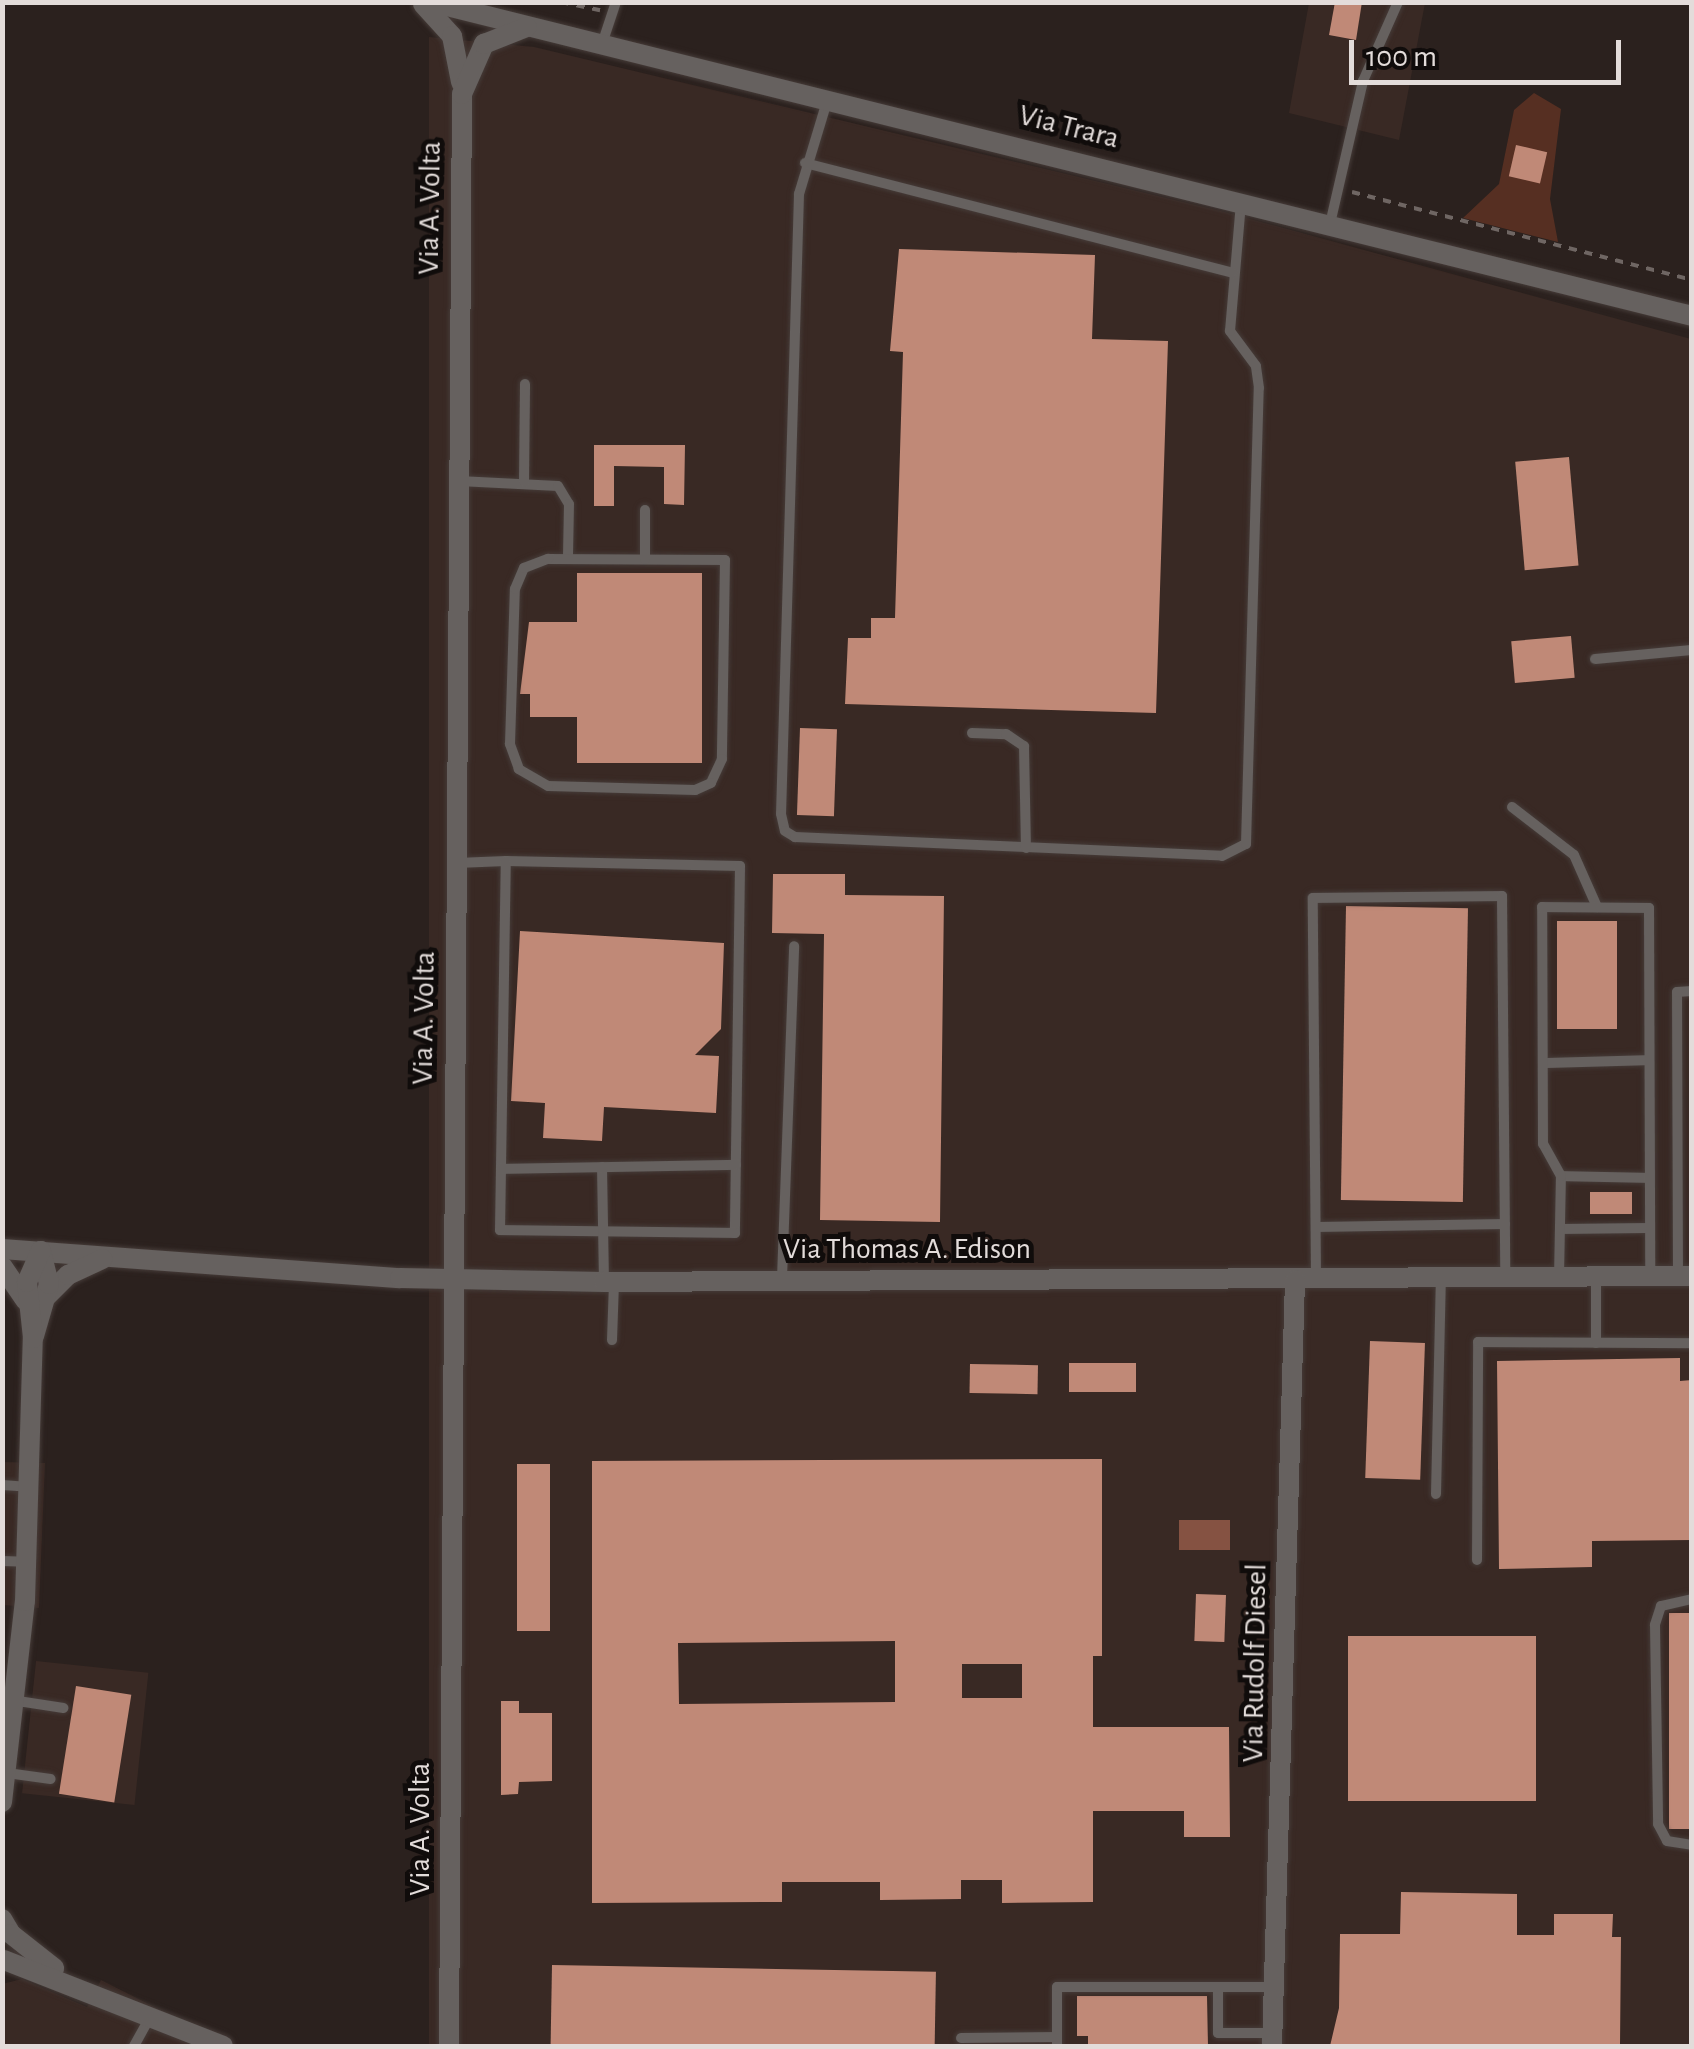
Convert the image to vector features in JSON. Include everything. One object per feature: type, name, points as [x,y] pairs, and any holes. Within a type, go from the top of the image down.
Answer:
[{"type":"street","points":[[419,2],[440,16],[452,36],[462,94]]},
{"type":"street","name":"Via Trara","points":[[432,2],[1692,316]]},
{"type":"street","name":"Via A. Volta","points":[[449,2046],[462,94],[484,44],[527,26]]},
{"type":"street","name":"Via Thomas A. Edison","points":[[2,1249],[452,1279],[609,1282],[782,1278],[1305,1280],[1685,1276]]},
{"type":"street","points":[[34,1338],[47,1296],[41,1251]]},
{"type":"street","points":[[26,1300],[41,1251]]},
{"type":"street","points":[[47,1296],[80,1267],[123,1257]]},
{"type":"street","points":[[2,1266],[26,1300],[34,1338],[18,1702],[2,1802]]},
{"type":"street","name":"Via Rudolf Diesel","points":[[1273,2040],[1305,1280]]},
{"type":"street","points":[[5,1922],[3,1960],[74,1983],[149,2019],[223,2046]]},
{"type":"street","points":[[5,1922],[74,1983]]},
{"type":"street","points":[[432,2046],[449,2021]]},
{"type":"lane","points":[[1330,224],[1363,80],[1398,2]]},
{"type":"lane","points":[[602,44],[615,8]]},
{"type":"lane","points":[[828,98],[804,163],[783,826],[802,839],[1222,856],[1242,849],[1248,839],[1259,388],[1256,366],[1230,331],[1232,274],[1242,202]]},
{"type":"lane","points":[[804,163],[1232,274]]},
{"type":"lane","points":[[524,482],[525,384]]},
{"type":"lane","points":[[458,481],[553,484],[566,494],[568,558]]},
{"type":"lane","points":[[645,510],[645,560]]},
{"type":"lane","points":[[568,558],[725,560],[721,767],[695,790],[548,786],[516,764],[510,744],[515,584],[534,562],[568,558]]},
{"type":"lane","points":[[1594,658],[1692,650]]},
{"type":"lane","points":[[972,733],[1006,734],[1024,746],[1026,848]]},
{"type":"lane","points":[[1512,807],[1574,855],[1597,908]]},
{"type":"lane","points":[[456,863],[506,861],[740,866],[735,1233],[500,1230],[506,861]]},
{"type":"lane","points":[[1305,1280],[1316,1226],[1313,898],[1502,896],[1505,1277]]},
{"type":"lane","points":[[1559,1276],[1560,1176],[1545,1153],[1542,907],[1650,908],[1650,1275]]},
{"type":"lane","points":[[782,1278],[794,946]]},
{"type":"lane","points":[[1685,1276],[1678,1219],[1677,992],[1692,992]]},
{"type":"lane","points":[[1543,1063],[1648,1060]]},
{"type":"lane","points":[[501,1169],[736,1166]]},
{"type":"lane","points":[[602,1167],[612,1340]]},
{"type":"lane","points":[[1560,1176],[1648,1178]]},
{"type":"lane","points":[[1678,1219],[1692,1219]]},
{"type":"lane","points":[[1316,1226],[1505,1224]]},
{"type":"lane","points":[[1560,1229],[1648,1228]]},
{"type":"lane","points":[[1596,1276],[1596,1342]]},
{"type":"lane","points":[[1436,1494],[1442,1278]]},
{"type":"lane","points":[[1477,1560],[1478,1342],[1692,1343]]},
{"type":"lane","points":[[2,1485],[29,1487]]},
{"type":"lane","points":[[2,1561],[26,1562]]},
{"type":"lane","points":[[1692,1599],[1661,1606],[1655,1625],[1658,1824],[1667,1841],[1692,1845]]},
{"type":"lane","points":[[18,1702],[63,1708]]},
{"type":"lane","points":[[7,1773],[51,1779]]},
{"type":"lane","points":[[961,2038],[1057,2042],[1057,1987],[1276,1987]]},
{"type":"lane","points":[[1218,1987],[1218,2033],[1273,2040]]},
{"type":"lane","points":[[134,2046],[149,2019]]},
{"type":"path","points":[[560,2],[615,8]]},
{"type":"path","points":[[1338,188],[1692,280]]},
{"type":"shaded area","points":[[1309,3],[1425,3],[1399,140],[1289,113]]},
{"type":"shaded area","points":[[429,37],[534,47],[1221,211],[1691,339],[1691,2046],[429,2046]]},
{"type":"shaded area","points":[[1534,93],[1561,109],[1550,199],[1558,242],[1463,218],[1499,184],[1514,110]]},
{"type":"shaded area","points":[[2,1462],[45,1463],[39,1608],[3,1605]]},
{"type":"shaded area","points":[[1179,1520],[1230,1520],[1230,1550],[1179,1550]]},
{"type":"shaded area","points":[[36,1661],[148,1673],[134,1805],[22,1793]]},
{"type":"shaded area","points":[[22,1979],[87,2007],[101,1980],[194,2027],[192,2046],[3,2046],[2,1984]]},
{"type":"building","points":[[1335,2],[1362,2],[1356,40],[1329,35]]},
{"type":"building","points":[[1516,145],[1547,152],[1540,183],[1509,176]]},
{"type":"building","points":[[899,249],[1095,255],[1092,339],[1168,341],[1156,713],[845,704],[848,638],[871,638],[871,618],[895,618],[903,352],[890,351]]},
{"type":"building","points":[[594,445],[685,445],[684,505],[664,504],[664,467],[614,466],[614,506],[594,506]]},
{"type":"building","points":[[1569,457],[1578,566],[1525,570],[1515,462]]},
{"type":"building","points":[[577,573],[702,573],[702,763],[577,763],[577,717],[530,717],[530,694],[520,694],[529,622],[577,622]]},
{"type":"building","points":[[1571,636],[1575,678],[1515,683],[1511,641]]},
{"type":"building","points":[[800,728],[837,729],[834,816],[797,815]]},
{"type":"building","points":[[773,874],[845,874],[845,895],[944,896],[940,1222],[820,1220],[824,934],[772,933]]},
{"type":"building","points":[[1346,906],[1468,908],[1463,1202],[1341,1200]]},
{"type":"building","points":[[1557,921],[1617,921],[1617,1029],[1557,1029]]},
{"type":"building","points":[[520,931],[724,943],[721,1029],[695,1055],[719,1056],[716,1113],[604,1107],[602,1141],[543,1138],[545,1103],[511,1101]]},
{"type":"building","points":[[1590,1192],[1632,1192],[1632,1214],[1590,1214]]},
{"type":"building","points":[[1370,1341],[1425,1343],[1420,1480],[1365,1478]]},
{"type":"building","points":[[1680,1358],[1680,1381],[1692,1380],[1692,1540],[1592,1541],[1592,1567],[1499,1569],[1497,1361]]},
{"type":"building","points":[[1069,1363],[1136,1363],[1136,1392],[1069,1392]]},
{"type":"building","points":[[970,1364],[1038,1365],[1037,1394],[969,1393]]},
{"type":"building","points":[[1102,1459],[1102,1656],[1093,1656],[1093,1727],[1229,1727],[1230,1837],[1184,1837],[1184,1811],[1093,1811],[1093,1902],[1002,1903],[1002,1880],[961,1880],[961,1899],[880,1900],[880,1882],[782,1882],[782,1902],[592,1903],[592,1461]],"holes":[[[895,1641],[895,1702],[679,1704],[678,1643]],[[962,1664],[1022,1664],[1022,1698],[962,1698]]]},
{"type":"building","points":[[517,1464],[550,1464],[550,1631],[517,1631]]},
{"type":"building","points":[[1196,1594],[1226,1595],[1224,1642],[1194,1641]]},
{"type":"building","points":[[1669,1613],[1692,1613],[1692,1829],[1669,1829]]},
{"type":"building","points":[[1348,1636],[1536,1636],[1536,1801],[1348,1801]]},
{"type":"building","points":[[76,1686],[131,1695],[114,1802],[59,1794]]},
{"type":"building","points":[[501,1701],[519,1701],[519,1713],[552,1713],[552,1781],[519,1782],[518,1794],[501,1795]]},
{"type":"building","points":[[1401,1892],[1517,1894],[1517,1935],[1554,1935],[1554,1914],[1613,1914],[1612,1937],[1621,1937],[1620,2046],[1330,2046],[1339,2008],[1340,1934],[1400,1934]]},
{"type":"building","points":[[552,1965],[936,1972],[935,2046],[551,2046]]},
{"type":"building","points":[[1077,1996],[1207,1996],[1208,2046],[1088,2046],[1088,2036],[1077,2036]]}]
